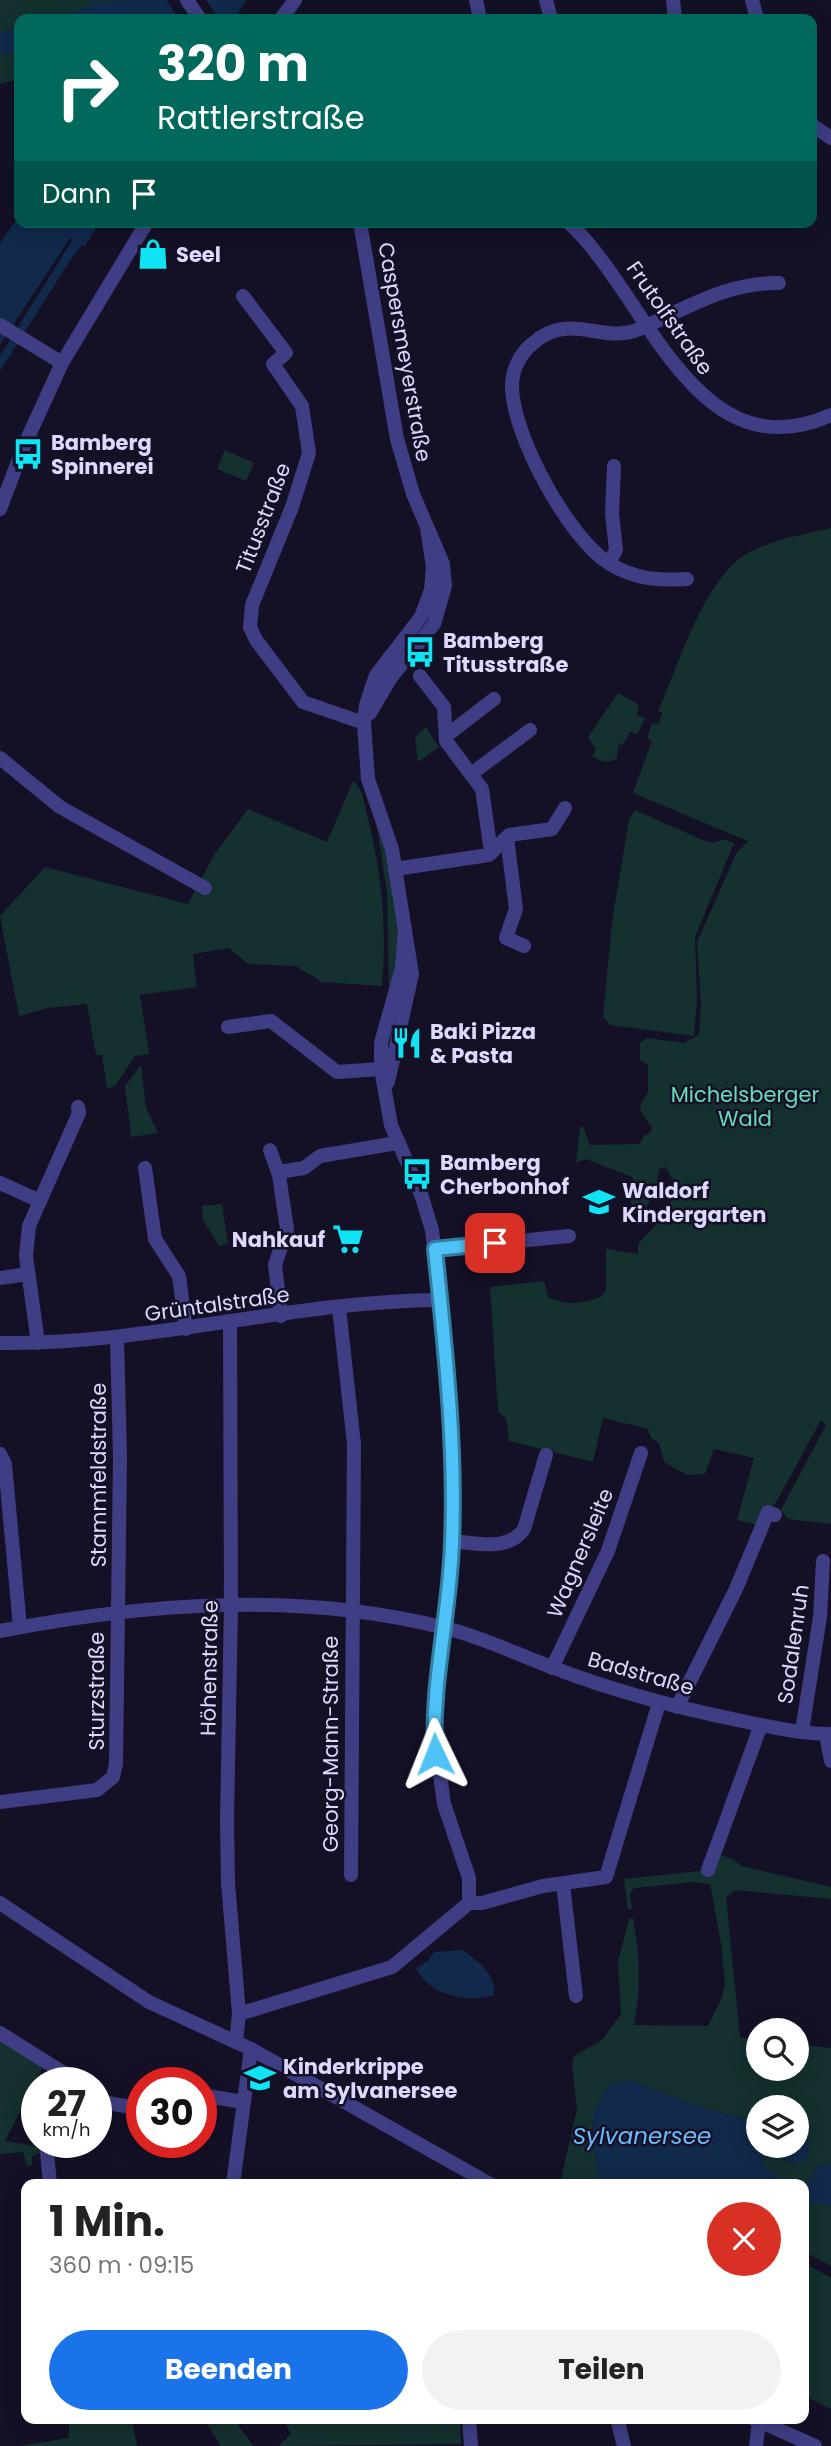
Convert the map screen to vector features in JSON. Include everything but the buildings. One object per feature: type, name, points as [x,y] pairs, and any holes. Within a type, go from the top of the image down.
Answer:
[{"type":"street","points":[[0,509],[24,446],[62,363],[143,228]]},
{"type":"street","name":"Caspersmeyerstraße","points":[[361,228],[397,439],[408,479],[427,528],[433,566],[428,598],[421,617],[376,675],[366,705],[364,723],[368,779],[388,833],[409,947],[411,986],[397,1037],[386,1097]]},
{"type":"street","name":"Frutolfstraße","points":[[574,228],[609,268],[696,391],[726,414],[759,426],[781,427],[831,415]]},
{"type":"street","points":[[687,579],[648,579],[609,564],[586,544],[542,478],[515,405],[513,379],[517,365],[529,346],[549,333],[572,327],[618,334],[647,325],[689,304],[726,290],[762,283],[779,283]]},
{"type":"street","name":"Titusstraße","points":[[243,296],[286,353],[273,364],[302,406],[309,453],[292,507],[252,605],[250,626],[256,640],[303,702],[364,723]]},
{"type":"street","points":[[0,325],[62,363]]},
{"type":"street","points":[[609,564],[616,550],[612,514],[614,466]]},
{"type":"street","points":[[419,676],[444,708],[446,741],[482,789],[492,852]]},
{"type":"street","points":[[446,736],[494,699]]},
{"type":"street","points":[[471,774],[530,730]]},
{"type":"street","points":[[0,758],[60,807],[205,888]]},
{"type":"street","points":[[395,869],[492,852],[507,838],[552,829],[565,808]]},
{"type":"street","points":[[507,838],[516,909],[506,938],[524,946]]},
{"type":"street","name":"Caspersmeyerstraße","points":[[405,929],[402,968],[381,1043],[381,1069],[397,1143],[427,1209],[435,1249],[451,1412],[452,1541],[445,1628],[435,1702],[435,1754],[444,1804],[469,1878],[469,1903]]},
{"type":"street","points":[[228,1027],[271,1021],[337,1072],[381,1069]]},
{"type":"street","points":[[38,1343],[28,1273],[29,1226],[79,1113],[78,1107]]},
{"type":"street","points":[[278,1171],[304,1168],[320,1156],[397,1143]]},
{"type":"street","points":[[270,1150],[278,1171],[287,1229],[276,1253],[275,1265],[281,1316]]},
{"type":"street","points":[[145,1168],[155,1238],[179,1276],[186,1329]]},
{"type":"street","points":[[0,1183],[40,1202]]},
{"type":"street","points":[[435,1249],[569,1236]]},
{"type":"street","points":[[0,1278],[28,1273]]},
{"type":"street","name":"Grüntalstraße","points":[[0,1343],[117,1339],[340,1308],[440,1300]]},
{"type":"street","name":"Georg-Mann-Straße","points":[[340,1308],[354,1444],[351,1875]]},
{"type":"street","name":"Höhenstraße","points":[[230,1323],[228,1883],[239,2014],[236,2042]]},
{"type":"street","name":"Stammfeldstraße","points":[[117,1339],[120,1457],[118,1612]]},
{"type":"street","name":"Wagnersleite","points":[[552,1668],[608,1551],[641,1453]]},
{"type":"street","points":[[0,1454],[5,1464],[20,1627]]},
{"type":"street","points":[[452,1541],[504,1544],[519,1537],[524,1530],[546,1455]]},
{"type":"street","points":[[677,1707],[736,1588],[768,1512],[775,1515]]},
{"type":"street","name":"Sodalenruh","points":[[802,1731],[820,1617],[823,1562]]},
{"type":"street","name":"Badstraße","points":[[0,1631],[118,1612],[231,1604],[351,1612],[445,1628],[552,1668],[659,1703],[761,1725],[829,1734]]},
{"type":"street","name":"Sturzstraße","points":[[0,1801],[97,1790],[113,1777],[116,1764],[118,1612]]},
{"type":"street","points":[[239,2014],[392,1967],[469,1903],[606,1877],[659,1703]]},
{"type":"street","points":[[708,1870],[761,1725]]},
{"type":"street","points":[[829,1734],[831,1761]]},
{"type":"street","points":[[563,1884],[576,1996]]},
{"type":"street","points":[[0,1903],[149,2002],[251,2049],[481,2179]]},
{"type":"street","points":[[0,2032],[55,2067]]},
{"type":"street","points":[[234,2179],[251,2049]]},
{"type":"street","points":[[217,2098],[243,2102]]},
{"type":"street","points":[[48,2158],[50,2179]]},
{"type":"street","points":[[469,2424],[471,2446]]},
{"type":"street","points":[[618,2424],[624,2446]]},
{"type":"street","points":[[756,2424],[756,2446]]},
{"type":"street","points":[[765,2424],[814,2446]]},
{"type":"green space","points":[[0,0],[133,0],[128,14],[14,14],[14,80],[0,84]]},
{"type":"green space","points":[[225,450],[254,463],[246,481],[217,469]]},
{"type":"green space","name":"Michelsberger Wald","points":[[831,528],[831,1524],[788,1519],[781,1510],[826,1425],[821,1420],[774,1506],[765,1505],[758,1525],[737,1520],[754,1458],[714,1449],[705,1474],[687,1475],[664,1462],[659,1443],[651,1438],[648,1429],[603,1418],[593,1462],[509,1441],[506,1418],[498,1412],[490,1287],[544,1281],[548,1297],[562,1302],[582,1302],[602,1296],[606,1290],[606,1249],[638,1254],[638,1244],[666,1214],[678,1179],[672,1179],[666,1167],[659,1169],[650,1202],[635,1214],[629,1196],[634,1183],[632,1177],[586,1159],[576,1163],[580,1127],[583,1127],[590,1145],[640,1144],[644,1136],[651,1132],[652,1128],[640,1110],[648,1093],[648,1064],[640,1060],[640,1043],[647,1038],[684,1043],[699,1034],[701,1003],[697,942],[736,854],[748,841],[633,793],[652,741],[647,737],[652,724],[659,723],[662,712],[658,712],[683,650],[715,586],[728,569],[753,550]]},
{"type":"green space","points":[[618,693],[639,705],[637,715],[645,718],[637,735],[630,731],[625,742],[618,746],[617,758],[601,761],[592,756],[596,749],[588,737]]},
{"type":"green space","points":[[426,727],[439,747],[418,762],[415,737]]},
{"type":"green space","points":[[353,781],[363,796],[380,879],[384,942],[382,986],[322,982],[296,966],[248,964],[229,948],[193,954],[197,987],[140,995],[149,1054],[135,1056],[115,1086],[107,1088],[102,1055],[96,1055],[87,1004],[48,1008],[19,1016],[0,916],[45,867],[188,904],[214,855],[248,809],[327,842]]},
{"type":"green space","points":[[635,810],[705,841],[712,843],[723,839],[734,843],[695,937],[697,1000],[694,1036],[610,1025],[603,1017],[612,922],[629,819]]},
{"type":"green space","points":[[376,821],[390,865],[401,950],[389,991],[387,892]]},
{"type":"green space","points":[[141,1065],[146,1108],[158,1133],[131,1137],[125,1086]]},
{"type":"green space","points":[[222,1204],[228,1244],[219,1246],[203,1220],[202,1206]]},
{"type":"green space","points":[[721,1855],[742,1866],[831,1887],[831,1899],[736,1890],[726,1897],[740,2037],[746,2038],[746,2081],[809,2081],[809,2045],[831,2048],[831,2163],[817,2166],[809,2180],[778,2179],[764,2167],[763,2158],[781,2158],[787,2161],[790,2158],[809,2158],[809,2095],[746,2095],[746,2120],[690,2104],[631,2080],[613,2083],[592,2126],[598,2179],[561,2179],[577,2109],[572,2065],[574,2056],[602,2040],[621,2014],[618,1962],[629,1919],[633,1918],[638,1958],[639,1985],[634,2025],[708,2026],[725,1984],[721,1943],[710,1884],[692,1882],[634,1888],[630,1893],[632,1909],[628,1909],[624,1879],[699,1871]]},
{"type":"green space","points":[[0,2038],[44,2065],[21,2067],[21,2110],[5,2141],[21,2144],[21,2152],[0,2154]]},
{"type":"green space","points":[[25,2158],[32,2158],[32,2165],[27,2166]]},
{"type":"green space","points":[[809,2200],[831,2206],[831,2266],[809,2254]]},
{"type":"green space","points":[[809,2265],[831,2278],[831,2409],[809,2398]]},
{"type":"green space","points":[[69,2424],[133,2424],[137,2446],[20,2446],[69,2438]]},
{"type":"green space","points":[[207,2424],[238,2424],[253,2446],[221,2446]]},
{"type":"green space","points":[[285,2424],[460,2424],[461,2444],[279,2446],[291,2434]]},
{"type":"water","points":[[133,0],[246,0],[237,14],[70,14],[97,3]]},
{"type":"water","points":[[14,31],[14,53],[0,54],[0,32]]},
{"type":"water","points":[[14,223],[14,228],[96,228],[85,246],[82,245],[71,259],[0,371],[0,356],[73,239],[70,238],[0,345],[0,243]]},
{"type":"water","points":[[463,1950],[489,1974],[494,1995],[473,1998],[450,1995],[430,1985],[416,1968],[428,1961],[434,1952]]},
{"type":"water","name":"Sylvanersee","points":[[631,2080],[690,2104],[746,2120],[746,2158],[763,2158],[764,2167],[778,2179],[598,2179],[593,2130],[597,2105],[603,2093],[613,2083]]},
{"type":"water","name":"Sylvanersee","points":[[782,2158],[807,2158],[807,2159],[793,2163]]},
{"type":"water","points":[[831,2163],[831,2206],[809,2202],[809,2180],[817,2166]]},
{"type":"pier","points":[[167,0],[206,0],[216,14],[175,14]]},
{"type":"place","name":"Seel","points":[[153,254]]},
{"type":"place","name":"Bamberg Spinnerei","points":[[28,454]]},
{"type":"place","name":"Bamberg Titusstraße","points":[[420,652]]},
{"type":"place","name":"Baki Pizza & Pasta","points":[[407,1043]]},
{"type":"place","name":"Bamberg Cherbonhof","points":[[417,1174]]},
{"type":"place","name":"Waldorf Kindergarten","points":[[599,1202]]},
{"type":"place","name":"Nahkauf","points":[[348,1239]]},
{"type":"place","name":"Kinderkrippe am Sylvanersee","points":[[260,2078]]},
{"type":"route","points":[[435,1754],[435,1702],[449,1585],[453,1495],[451,1412],[435,1249],[495,1243]]}]
